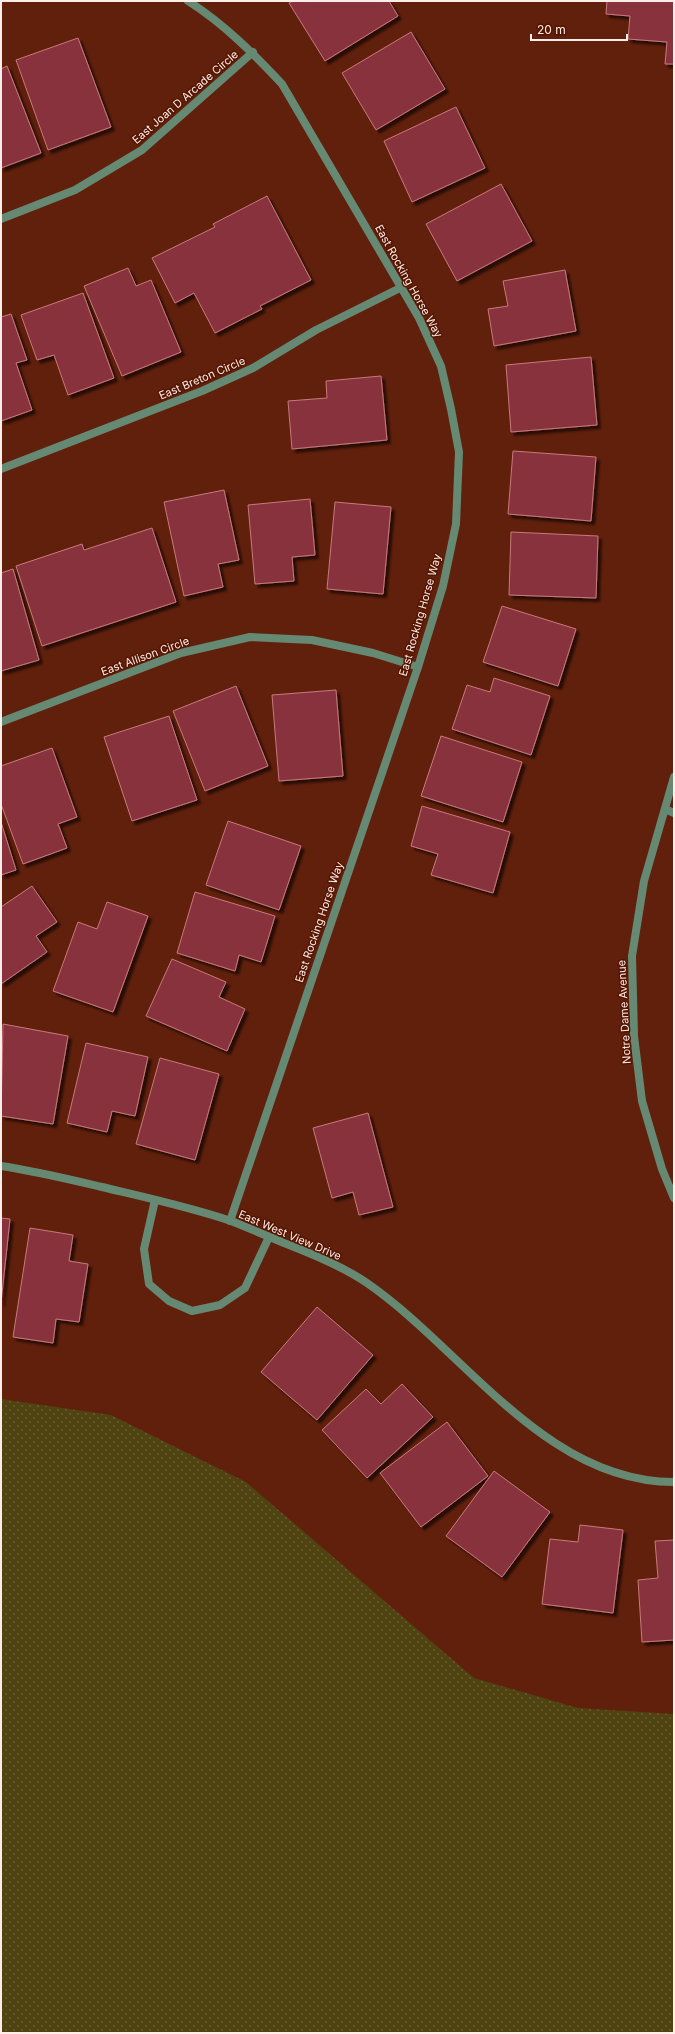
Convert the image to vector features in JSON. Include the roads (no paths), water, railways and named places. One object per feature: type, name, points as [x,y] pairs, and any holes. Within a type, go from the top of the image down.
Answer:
[{"type":"street","name":"East Rocking Horse Way","points":[[188,1],[253,52],[282,84],[402,287],[441,366],[459,452],[456,524],[443,586],[418,667],[230,1221]]},
{"type":"street","name":"East Joan D Arcade Circle","points":[[1,219],[75,190],[142,150],[253,52]]},
{"type":"street","name":"East Breton Circle","points":[[1,469],[202,391],[253,368],[316,330],[402,287]]},
{"type":"street","name":"East Allison Circle","points":[[1,722],[180,653],[250,637],[312,640],[373,653],[418,667]]},
{"type":"street","name":"Notre Dame Avenue","points":[[674,777],[644,881],[632,956],[634,1036],[642,1101],[662,1169],[674,1198]]},
{"type":"street","points":[[665,809],[674,813]]},
{"type":"street","name":"East West View Drive","points":[[1,1166],[34,1171],[155,1200],[230,1221],[309,1253],[366,1282],[410,1317],[527,1424],[569,1452],[616,1472],[651,1482],[674,1482]]},
{"type":"street","points":[[155,1200],[144,1249],[150,1284],[169,1301],[192,1311],[220,1305],[246,1288],[269,1237]]}]
